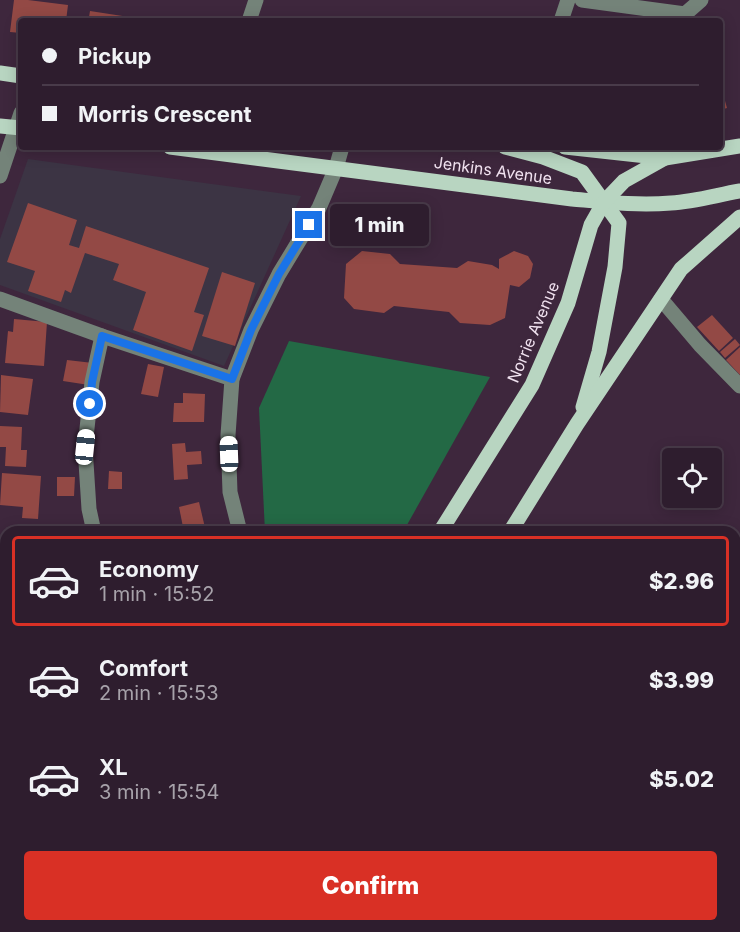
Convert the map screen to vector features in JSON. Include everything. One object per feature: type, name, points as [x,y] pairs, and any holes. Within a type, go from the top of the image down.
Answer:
[{"type":"main road","points":[[0,73],[18,76]]},
{"type":"main road","points":[[0,126],[18,123]]},
{"type":"main road","points":[[723,149],[740,146]]},
{"type":"main road","name":"Jenkins Avenue","points":[[194,150],[604,202],[672,203],[740,191]]},
{"type":"main road","points":[[516,150],[543,157],[582,172],[619,223],[615,267],[599,352],[577,424]]},
{"type":"main road","points":[[592,150],[665,158],[715,150]]},
{"type":"main road","name":"Norrie Avenue","points":[[444,526],[532,385],[568,303],[591,225],[604,202],[624,182],[665,158]]},
{"type":"main road","points":[[514,526],[577,424],[681,269],[740,217]]},
{"type":"street","points":[[250,18],[256,0]]},
{"type":"street","points":[[562,18],[568,0]]},
{"type":"street","points":[[582,0],[685,14],[701,0]]},
{"type":"street","points":[[0,176],[18,126]]},
{"type":"street","points":[[238,526],[230,492],[228,435],[232,379],[251,330],[279,274],[319,208],[341,150]]},
{"type":"street","points":[[0,298],[102,336],[232,379]]},
{"type":"street","points":[[661,299],[700,345],[740,386]]},
{"type":"street","points":[[93,526],[89,509],[85,447],[92,382],[102,336]]},
{"type":"shaded area","points":[[28,159],[301,196],[224,366],[0,285],[0,239]]},
{"type":"green space","points":[[289,341],[490,377],[406,526],[265,526],[259,408]]},
{"type":"building","points":[[14,0],[68,5],[66,18],[18,18],[18,33],[10,32]]},
{"type":"building","points":[[90,11],[129,18],[82,18],[82,16],[89,17]]},
{"type":"building","points":[[723,94],[727,108],[723,109]]},
{"type":"building","points":[[28,203],[77,220],[69,245],[79,248],[86,226],[209,268],[194,312],[204,315],[192,351],[133,330],[146,292],[113,280],[119,264],[85,253],[71,293],[65,290],[61,302],[28,291],[35,271],[7,262]]},
{"type":"building","points":[[362,251],[390,254],[400,264],[457,268],[468,261],[492,265],[499,269],[499,259],[514,251],[528,256],[533,264],[530,278],[519,287],[510,285],[505,318],[490,325],[460,323],[449,312],[394,306],[384,313],[354,309],[344,298],[346,264]]},
{"type":"building","points":[[222,272],[255,283],[235,346],[202,336]]},
{"type":"building","points":[[712,315],[733,338],[719,351],[697,327]]},
{"type":"building","points":[[14,319],[47,322],[44,366],[5,363],[8,331],[13,332]]},
{"type":"building","points":[[735,339],[740,345],[725,358],[720,352]]},
{"type":"building","points":[[740,347],[740,375],[726,360]]},
{"type":"building","points":[[67,360],[93,363],[89,385],[63,381]]},
{"type":"building","points":[[148,364],[164,367],[158,397],[141,394]]},
{"type":"building","points":[[1,375],[33,379],[28,415],[0,412]]},
{"type":"building","points":[[183,393],[205,394],[204,422],[173,422],[174,403],[183,403]]},
{"type":"building","points":[[0,426],[22,427],[21,450],[27,450],[26,467],[5,466],[6,447],[0,447]]},
{"type":"building","points":[[185,443],[186,452],[201,451],[202,464],[187,465],[188,479],[174,480],[172,444]]},
{"type":"building","points":[[109,471],[122,472],[122,489],[108,489]]},
{"type":"building","points":[[2,473],[41,476],[38,519],[22,518],[23,507],[0,505]]},
{"type":"building","points":[[57,477],[75,477],[74,496],[57,496]]},
{"type":"building","points":[[199,502],[205,526],[183,526],[179,507]]},
{"type":"route","points":[[90,404],[92,382],[102,336],[232,379],[251,330],[279,274],[309,225]]}]
